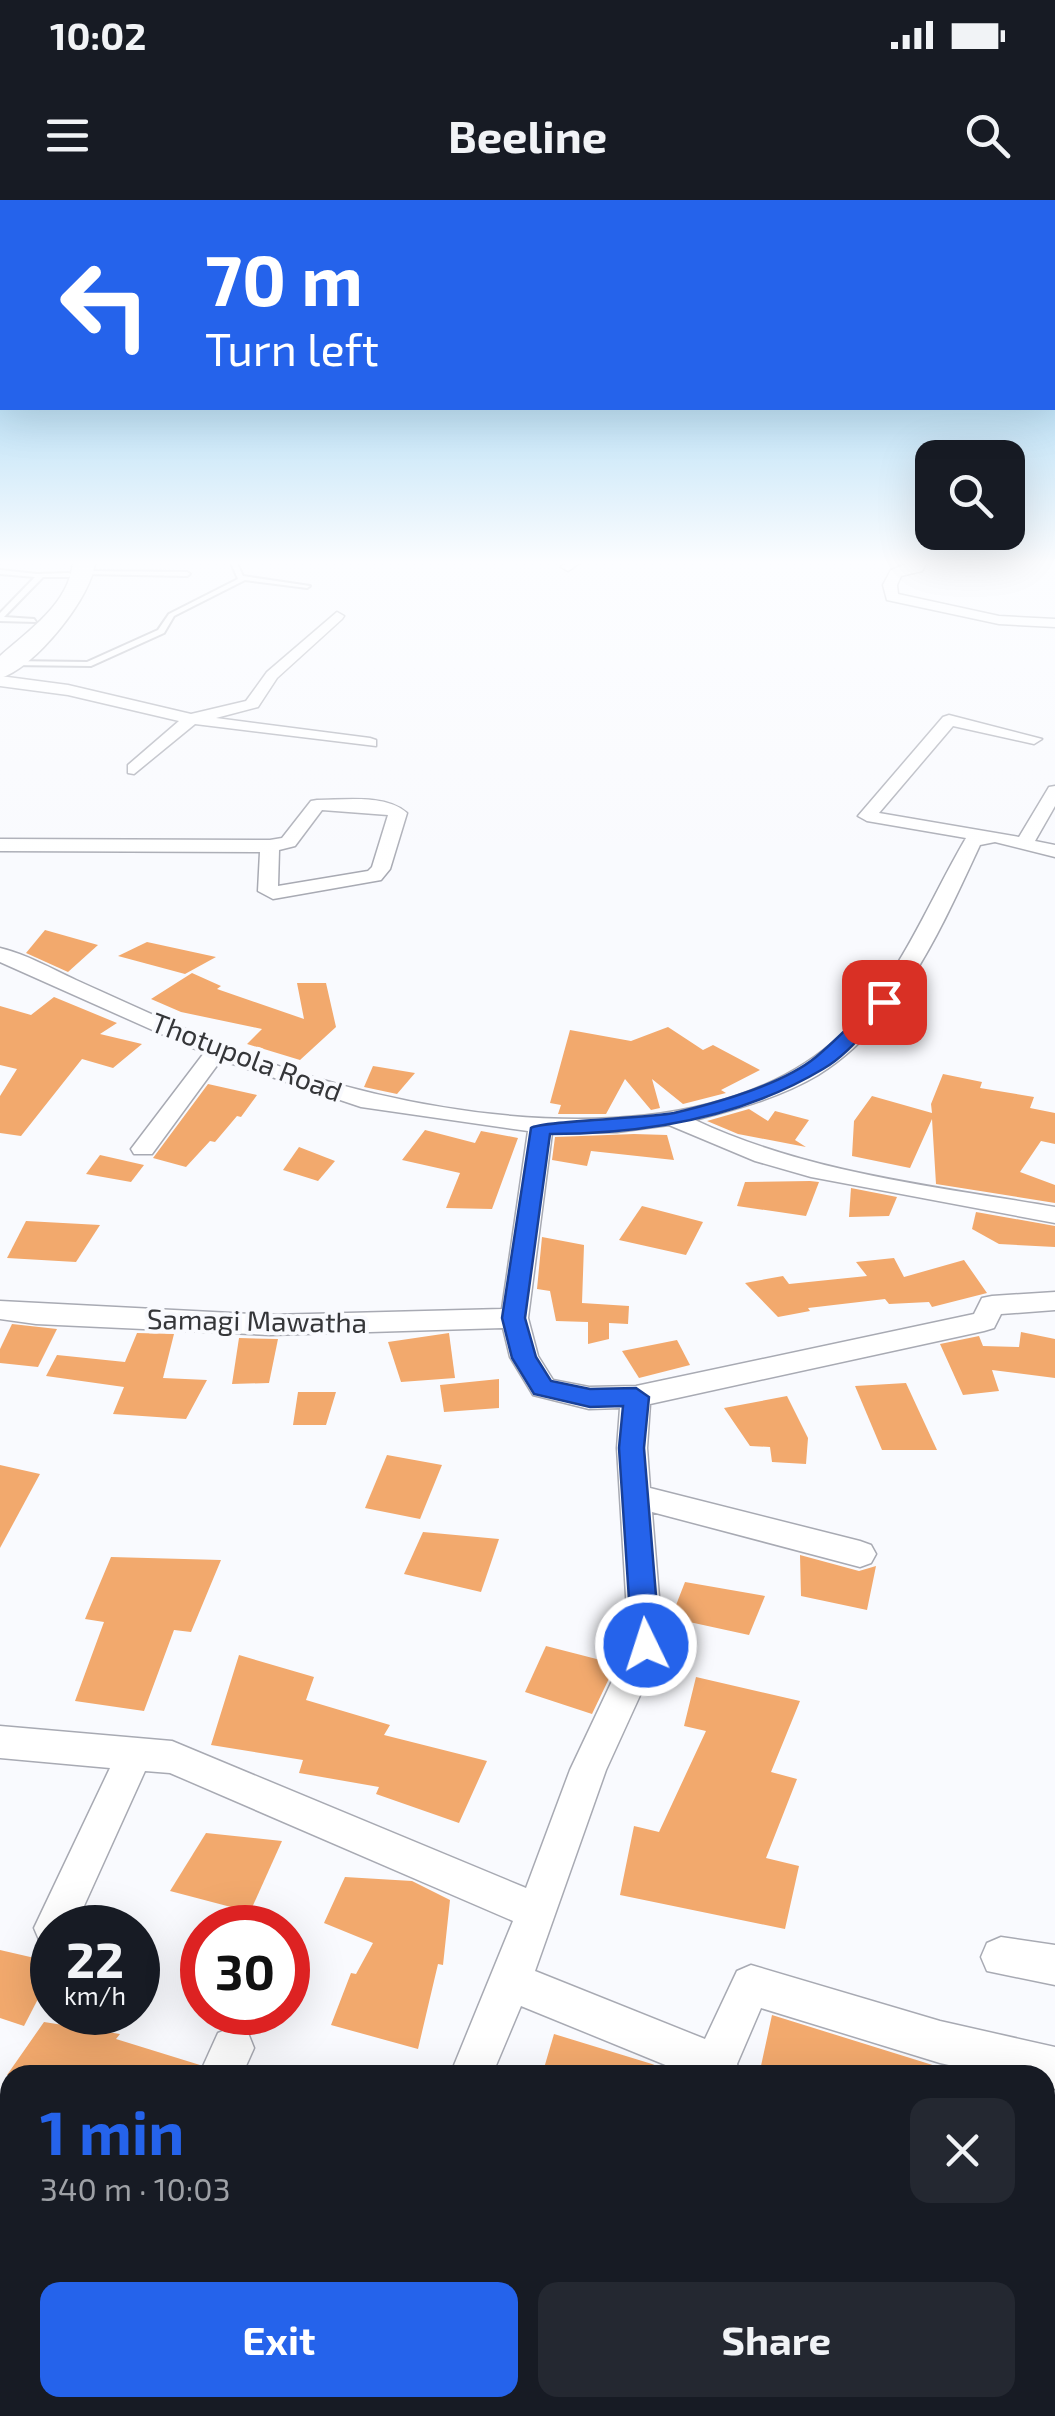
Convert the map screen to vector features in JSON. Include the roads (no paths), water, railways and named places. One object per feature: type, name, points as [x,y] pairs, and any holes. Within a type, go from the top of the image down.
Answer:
[{"type":"street","points":[[134,769],[192,718],[252,704],[284,664]]},
{"type":"street","points":[[2,666],[68,690],[192,718],[370,743]]},
{"type":"street","points":[[1034,739],[949,720],[867,816],[1052,850]]},
{"type":"street","points":[[1024,842],[1055,792]]},
{"type":"street","points":[[0,845],[270,846],[288,842],[317,805],[386,807],[398,813],[381,869],[374,876],[273,893],[268,891],[270,846]]},
{"type":"street","name":"Thotupola Road","points":[[0,954],[307,1084],[391,1107],[541,1128],[610,1128],[675,1119],[755,1095],[820,1064],[884,1002],[925,941],[984,839]]},
{"type":"street","points":[[143,1149],[218,1049]]},
{"type":"street","points":[[675,1119],[701,1133],[766,1156],[1055,1216]]},
{"type":"street","points":[[541,1128],[514,1318],[524,1358],[543,1388],[590,1398],[636,1397],[984,1321],[992,1305],[1055,1301]]},
{"type":"street","name":"Samagi Mawatha","points":[[0,1310],[36,1316],[270,1325],[514,1318]]},
{"type":"street","points":[[475,2065],[511,1982],[588,1770],[646,1645],[632,1448],[636,1397]]},
{"type":"street","points":[[636,1496],[860,1554]]},
{"type":"street","points":[[0,1742],[172,1757],[537,1912]]},
{"type":"street","points":[[65,1905],[135,1754]]},
{"type":"street","points":[[1001,1957],[1055,1965]]},
{"type":"street","points":[[511,1982],[708,2065]]},
{"type":"street","points":[[719,2065],[750,1985],[940,2042],[1042,2065]]},
{"type":"lane","points":[[2,666],[70,664]]}]
